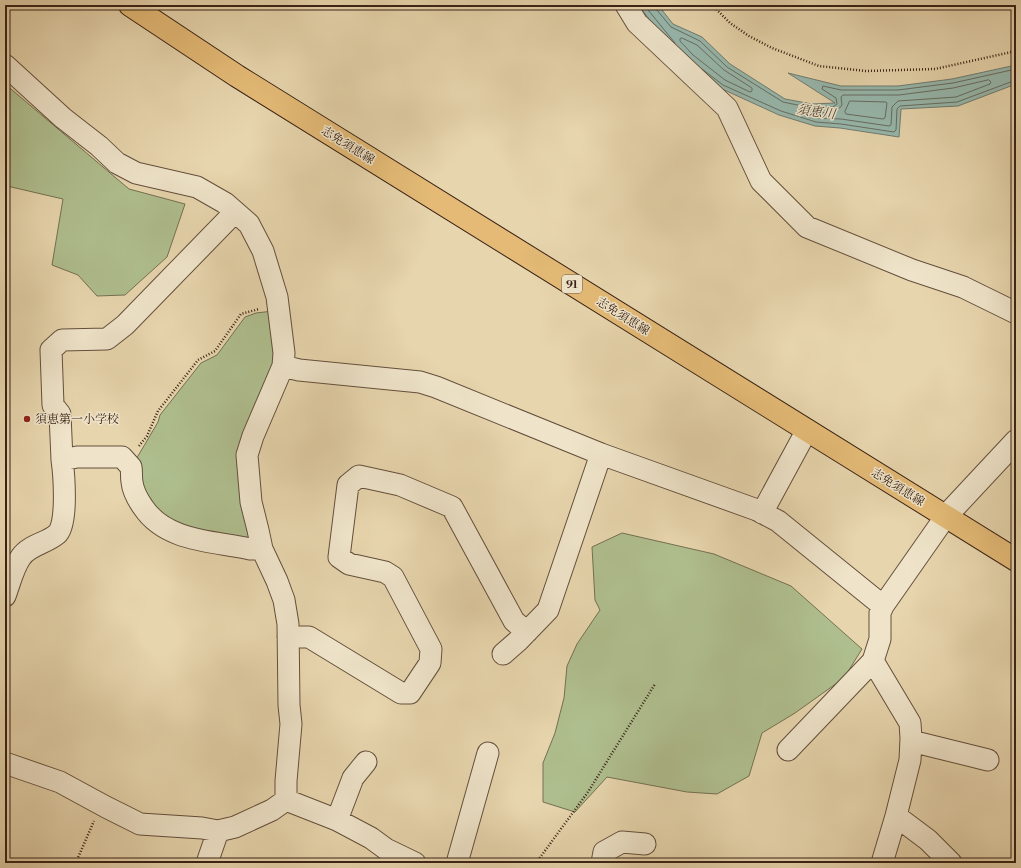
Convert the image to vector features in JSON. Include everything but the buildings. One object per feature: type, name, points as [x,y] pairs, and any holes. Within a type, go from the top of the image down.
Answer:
[{"type":"main road","name":"志免須恵線","points":[[130,5],[237,76],[1016,560]]},
{"type":"street","points":[[626,5],[637,23],[727,108],[761,181],[807,227],[912,270],[964,287],[1016,313]]},
{"type":"street","points":[[5,65],[63,118],[99,146],[117,163],[136,173],[197,187],[225,203],[249,224],[263,251],[278,305],[284,353],[283,366],[253,436],[247,455],[251,502],[262,549],[284,600],[288,624],[288,705],[291,724],[286,781],[286,800]]},
{"type":"street","points":[[5,596],[15,567],[22,556],[57,534],[63,526],[64,507],[60,414],[53,404],[51,350],[62,340],[107,339],[125,325],[235,212]]},
{"type":"street","points":[[283,366],[299,370],[420,382],[436,386],[601,454],[762,513],[778,521],[883,606]]},
{"type":"street","points":[[762,513],[807,430]]},
{"type":"street","points":[[788,750],[873,661],[880,639],[880,613],[883,606],[946,516],[1016,441]]},
{"type":"street","points":[[503,654],[548,610],[601,454]]},
{"type":"street","points":[[62,460],[77,457],[122,457],[131,467],[132,483],[138,500],[148,515],[165,528],[184,536],[250,549],[262,549]]},
{"type":"street","points":[[288,637],[309,637],[401,693],[410,693],[430,663],[431,649],[393,577],[385,572],[349,564],[339,557],[348,485],[359,476],[400,485],[452,507],[514,621],[527,632]]},
{"type":"street","points":[[873,661],[910,723],[911,741],[910,760],[882,863]]},
{"type":"street","points":[[911,741],[988,760]]},
{"type":"street","points":[[458,863],[488,753]]},
{"type":"street","points":[[338,820],[352,778],[366,762]]},
{"type":"street","points":[[5,763],[60,782],[140,824],[202,828],[218,831],[235,827],[272,810],[286,800]]},
{"type":"street","points":[[286,800],[338,820],[371,838],[386,849],[415,863]]},
{"type":"street","points":[[896,816],[928,840],[951,863]]},
{"type":"street","points":[[207,863],[218,831]]},
{"type":"street","points":[[602,863],[604,852],[622,842],[645,844]]},
{"type":"path","points":[[712,5],[730,23],[749,36],[772,48],[819,66],[866,71],[935,69],[1016,51]]},
{"type":"path","points":[[131,467],[133,454],[146,436],[158,411],[198,360],[215,351],[241,314],[278,305]]},
{"type":"path","points":[[536,863],[588,792],[655,684]]},
{"type":"path","points":[[77,863],[101,804]]},
{"type":"green space","points":[[5,84],[129,189],[185,204],[167,257],[125,295],[97,296],[78,275],[52,265],[63,199],[7,186],[5,184]]},
{"type":"green space","points":[[273,311],[275,359],[238,450],[251,532],[245,542],[177,527],[146,503],[135,461],[158,422],[160,415],[201,363],[217,355],[245,317],[256,313]]},
{"type":"green space","points":[[622,533],[714,554],[791,586],[862,649],[844,678],[795,713],[762,733],[749,776],[717,794],[687,792],[607,777],[575,812],[543,802],[543,763],[555,733],[564,698],[567,666],[577,644],[600,610],[595,600],[592,547]]},
{"type":"water","name":"須恵川","points":[[638,5],[658,5],[673,24],[702,37],[730,64],[785,99],[812,104],[835,103],[788,73],[841,86],[898,86],[952,79],[1016,65],[1016,84],[958,106],[901,109],[899,137],[840,128],[815,126],[779,115],[720,88],[661,34]]},
{"type":"place","name":"須恵第一小学校","points":[[27,419]]}]
